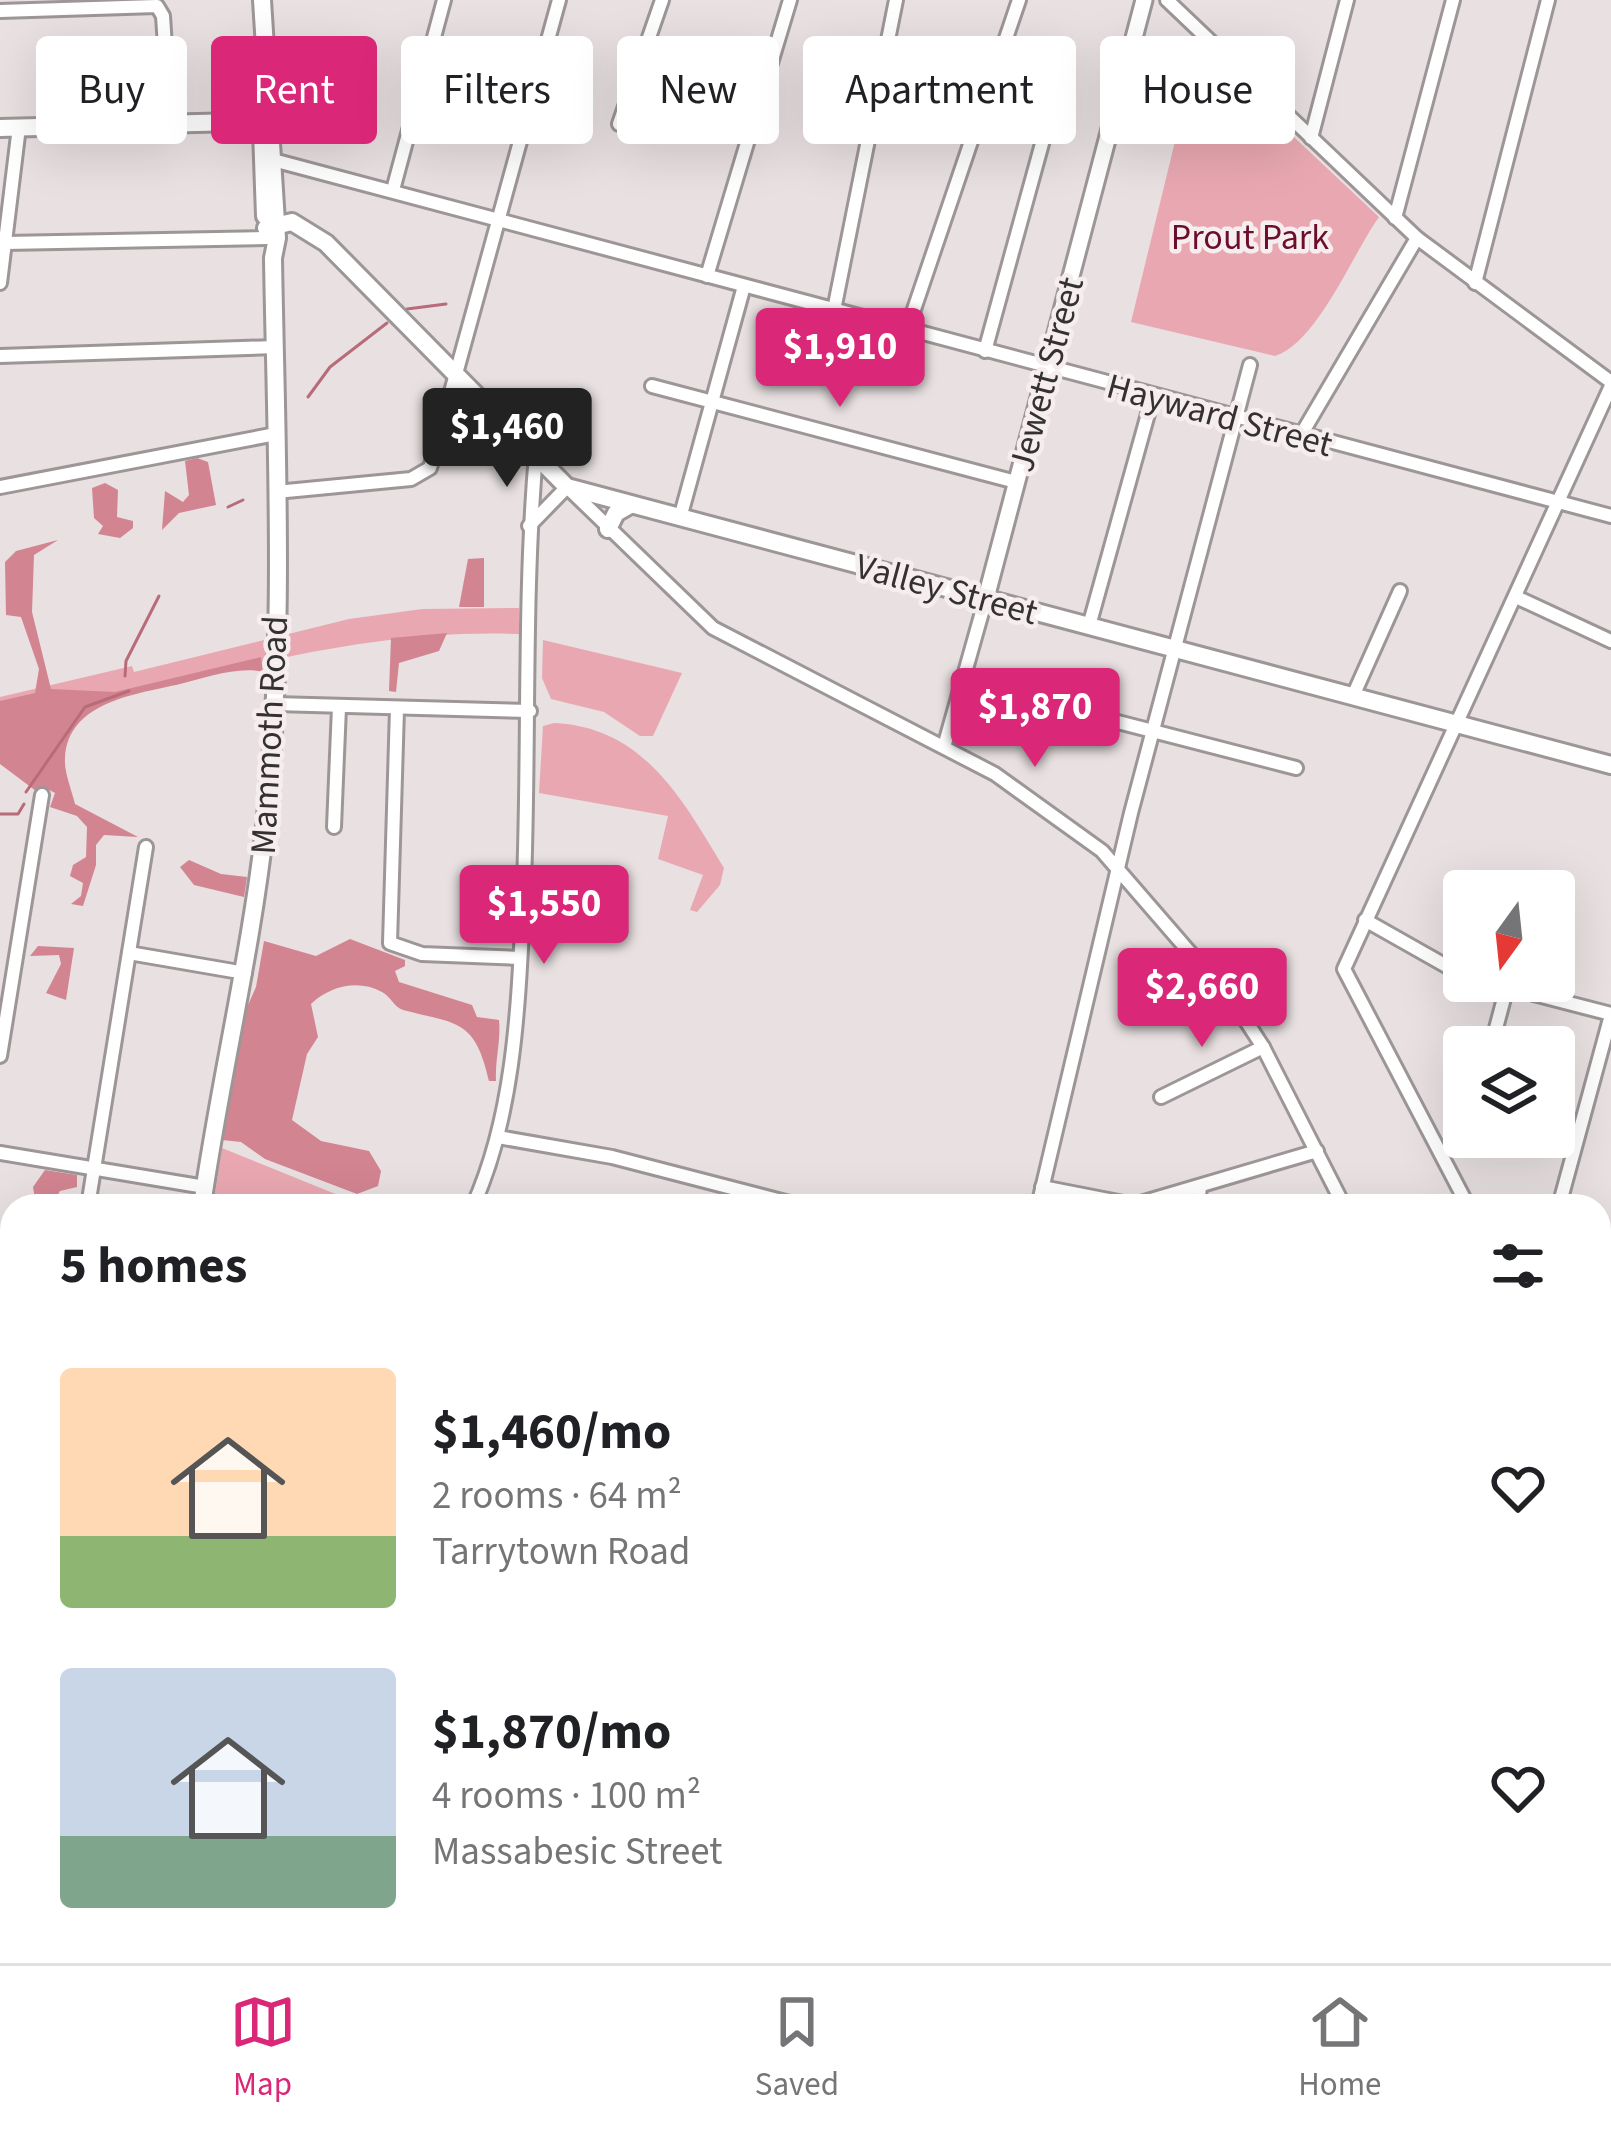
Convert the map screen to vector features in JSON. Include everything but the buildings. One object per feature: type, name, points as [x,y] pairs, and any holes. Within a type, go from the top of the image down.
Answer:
[{"type":"main road","name":"Mammoth Road","points":[[262,0],[265,36]]},
{"type":"main road","name":"Mammoth Road","points":[[205,1194],[245,973],[275,704],[275,347],[266,144]]},
{"type":"main road","name":"Mammoth Road","points":[[269,232],[270,144]]},
{"type":"main road","points":[[269,232],[317,238],[458,373],[567,487]]},
{"type":"main road","name":"Valley Street","points":[[567,487],[1611,765]]},
{"type":"main road","points":[[608,529],[616,513],[630,505]]},
{"type":"street","points":[[393,190],[444,0]]},
{"type":"street","points":[[276,492],[422,476],[430,468],[559,0]]},
{"type":"street","points":[[650,36],[662,0]]},
{"type":"street","points":[[707,277],[790,0]]},
{"type":"street","points":[[834,310],[896,0]]},
{"type":"street","points":[[908,330],[1019,0]]},
{"type":"street","name":"Jewett Street","points":[[944,747],[1144,0]]},
{"type":"street","points":[[1167,0],[1417,238],[1611,384],[1344,969],[1462,1194]]},
{"type":"street","points":[[1311,138],[1347,0]]},
{"type":"street","points":[[1395,218],[1453,0]]},
{"type":"street","points":[[1475,283],[1548,0]]},
{"type":"street","points":[[0,11],[157,6],[164,36]]},
{"type":"street","points":[[0,283],[10,128]]},
{"type":"street","points":[[985,351],[1042,144]]},
{"type":"street","name":"Hayward Street","points":[[273,160],[1611,516]]},
{"type":"street","points":[[4,242],[269,232]]},
{"type":"street","points":[[1301,435],[1417,238]]},
{"type":"street","points":[[680,518],[744,286]]},
{"type":"street","points":[[0,356],[275,347]]},
{"type":"street","points":[[1041,1194],[1172,649],[1250,365]]},
{"type":"street","points":[[652,386],[1016,482]]},
{"type":"street","points":[[1089,626],[1153,396]]},
{"type":"street","points":[[0,487],[276,434]]},
{"type":"street","points":[[477,1194],[498,1137],[520,958],[530,711],[530,526],[536,454]]},
{"type":"street","points":[[530,526],[567,487],[712,628],[1033,797],[1118,866],[1237,1007],[1263,1047],[1338,1194]]},
{"type":"street","points":[[1353,696],[1400,591]]},
{"type":"street","points":[[1516,597],[1611,641]]},
{"type":"street","points":[[963,682],[1296,768]]},
{"type":"street","points":[[275,704],[530,711]]},
{"type":"street","points":[[334,827],[339,707]]},
{"type":"street","points":[[398,710],[388,937],[394,948],[422,955],[520,958]]},
{"type":"street","points":[[0,1056],[42,795]]},
{"type":"street","points":[[90,1194],[146,847]]},
{"type":"street","points":[[1365,920],[1443,964]]},
{"type":"street","points":[[129,953],[245,973]]},
{"type":"street","points":[[1562,1194],[1611,1015],[1563,1002]]},
{"type":"street","points":[[1161,1096],[1263,1047]]},
{"type":"street","points":[[498,1137],[612,1157],[755,1194]]},
{"type":"street","points":[[1173,1194],[1317,1151]]},
{"type":"street","points":[[0,1154],[94,1169],[192,1194]]},
{"type":"street","points":[[1199,1194],[1200,1186]]},
{"type":"street","points":[[1042,1187],[1078,1194]]},
{"type":"green space","name":"Prout Park","points":[[1295,138],[1379,217],[1319,316],[1290,348],[1275,356],[1131,322],[1174,144],[1295,144]]},
{"type":"green space","points":[[519,608],[519,634],[453,634],[322,650],[0,727],[0,697],[132,666],[134,672],[349,619],[422,609]]},
{"type":"green space","points":[[543,640],[682,673],[653,736],[640,736],[604,712],[551,699],[542,678]]},
{"type":"green space","points":[[554,723],[613,738],[636,752],[675,793],[724,868],[720,885],[697,912],[690,910],[703,875],[658,859],[668,816],[539,793],[543,726]]},
{"type":"green space","points":[[222,1148],[335,1194],[215,1194]]},
{"type":"shaded area","points":[[185,461],[208,462],[216,505],[179,513],[162,530],[165,491],[183,502],[189,495]]},
{"type":"shaded area","points":[[105,483],[118,490],[117,517],[133,521],[133,528],[120,538],[98,534],[103,526],[94,518],[92,488]]},
{"type":"shaded area","points":[[58,540],[34,555],[32,612],[51,689],[115,692],[261,657],[263,672],[243,670],[126,697],[91,712],[78,724],[65,759],[75,804],[138,837],[104,835],[96,845],[96,865],[83,906],[71,904],[81,896],[83,883],[70,876],[73,865],[86,857],[87,827],[77,816],[50,807],[55,793],[44,787],[36,791],[0,764],[0,701],[35,693],[39,669],[21,617],[6,615],[5,562],[16,551]]},
{"type":"shaded area","points":[[484,558],[484,607],[459,607],[468,559]]},
{"type":"shaded area","points":[[447,633],[439,651],[399,663],[396,692],[389,691],[391,638]]},
{"type":"shaded area","points":[[189,860],[221,874],[247,877],[244,897],[194,885],[180,867]]},
{"type":"shaded area","points":[[350,939],[405,960],[405,966],[395,971],[399,982],[472,1005],[477,1017],[499,1020],[496,1081],[489,1081],[477,1045],[461,1027],[400,1009],[382,992],[345,986],[311,1004],[318,1037],[307,1054],[292,1120],[321,1141],[369,1151],[381,1171],[378,1186],[357,1194],[265,1159],[241,1142],[222,1140],[240,1023],[256,987],[264,941],[316,956]]},
{"type":"shaded area","points":[[38,946],[74,948],[66,1000],[46,993],[61,964],[59,955],[30,956]]},
{"type":"shaded area","points":[[45,1170],[77,1175],[77,1187],[58,1194],[34,1194],[33,1187]]},
{"type":"waterway","points":[[407,309],[446,304]]},
{"type":"waterway","points":[[308,397],[330,367],[387,323]]},
{"type":"waterway","points":[[228,507],[243,500]]},
{"type":"waterway","points":[[125,676],[126,661],[159,596]]},
{"type":"waterway","points":[[26,792],[85,707],[129,691]]},
{"type":"waterway","points":[[0,814],[18,814],[24,804]]}]
